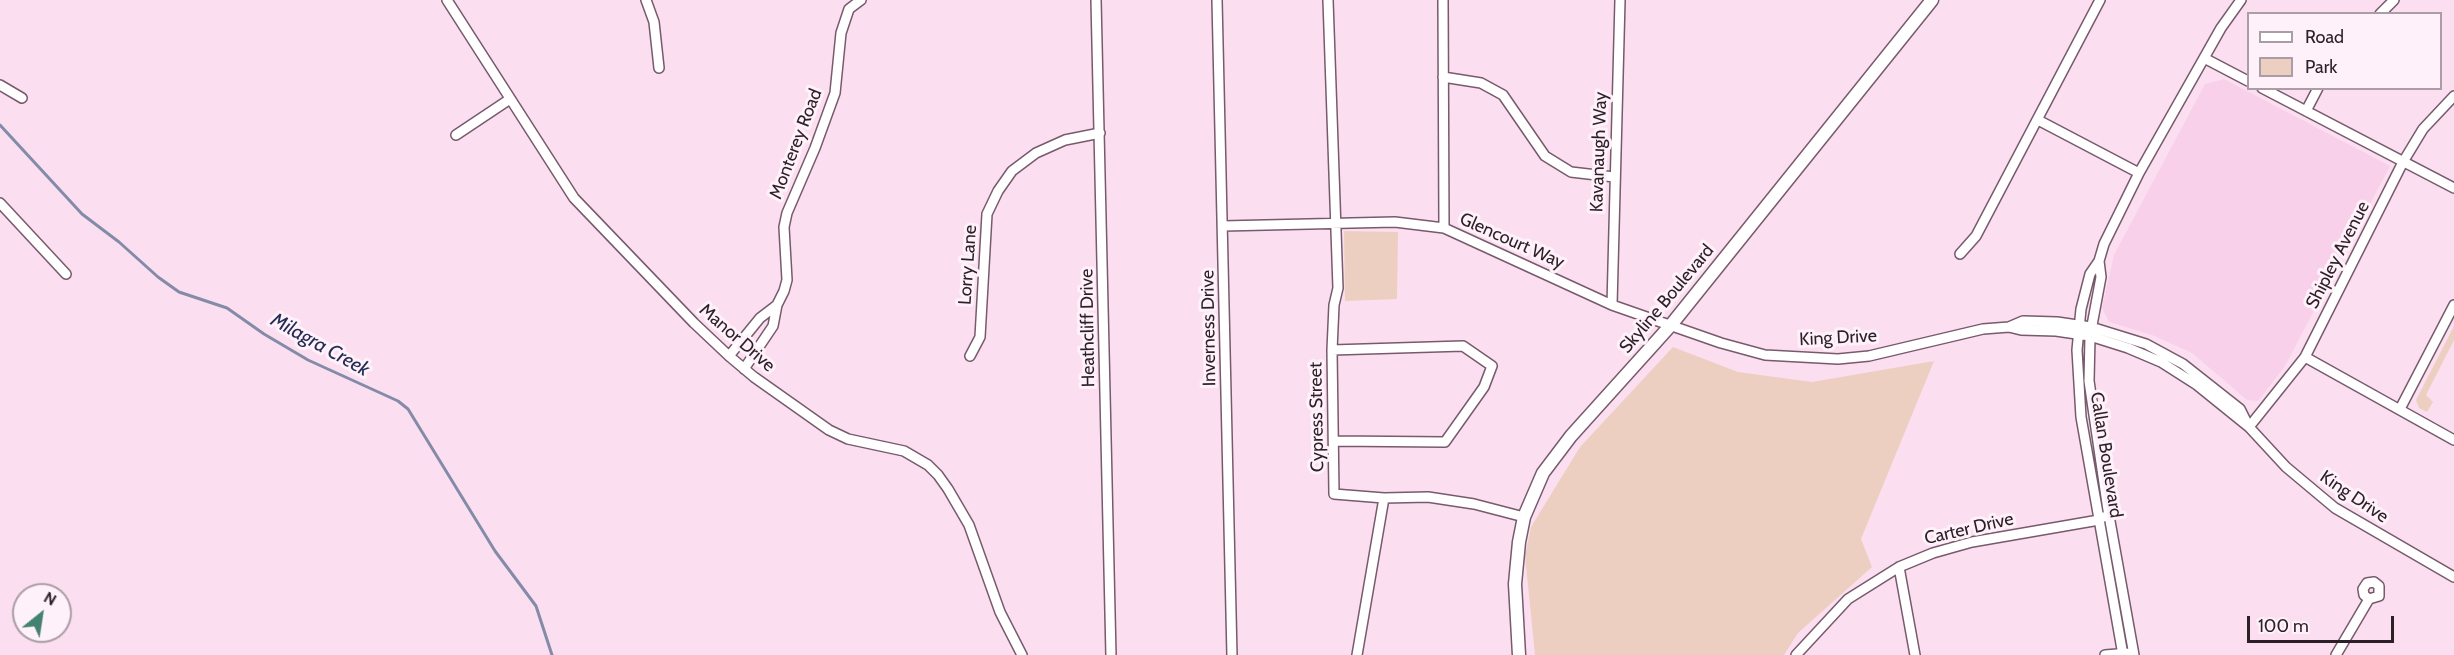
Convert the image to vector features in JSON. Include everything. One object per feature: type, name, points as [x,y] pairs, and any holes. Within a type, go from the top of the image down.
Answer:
[{"type":"main road","name":"Skyline Boulevard","points":[[1519,655],[1515,584],[1524,517],[1532,494],[1551,461],[1671,325],[1932,0]]},
{"type":"street","name":"Manor Drive","points":[[447,0],[574,198],[694,323],[744,369],[829,430],[848,439],[904,451],[928,465],[938,475],[969,525],[1000,612],[1022,655]]},
{"type":"street","points":[[646,0],[654,22],[659,68]]},
{"type":"street","name":"Monterey Road","points":[[744,369],[772,326],[787,280],[784,227],[787,213],[815,148],[835,93],[841,33],[849,9],[861,0]]},
{"type":"street","name":"Heathcliff Drive","points":[[1096,0],[1111,655]]},
{"type":"street","name":"Inverness Drive","points":[[1218,0],[1232,655]]},
{"type":"street","name":"Cypress Street","points":[[1328,0],[1338,288],[1334,305],[1332,350],[1334,494],[1384,498],[1428,497],[1474,504],[1524,517]]},
{"type":"street","points":[[1443,0],[1444,228]]},
{"type":"street","name":"Kavanaugh Way","points":[[1612,304],[1620,0]]},
{"type":"street","points":[[1960,254],[1976,236],[2100,0]]},
{"type":"street","name":"Callan Boulevard","points":[[2123,653],[2081,417],[2078,329],[2090,274],[2099,261],[2104,244],[2139,173],[2204,58],[2241,0]]},
{"type":"street","points":[[2382,12],[2394,0]]},
{"type":"street","points":[[2204,58],[2247,80]]},
{"type":"street","points":[[1443,77],[1481,83],[1503,95],[1545,156],[1571,172],[1614,177]]},
{"type":"street","points":[[0,85],[22,98]]},
{"type":"street","points":[[2266,90],[2454,189]]},
{"type":"street","points":[[2306,111],[2317,90]]},
{"type":"street","name":"Shipley Avenue","points":[[2249,427],[2305,357],[2403,162],[2423,129],[2454,96]]},
{"type":"street","points":[[456,135],[510,99]]},
{"type":"street","points":[[2038,120],[2139,173]]},
{"type":"street","name":"Lorry Lane","points":[[970,356],[980,337],[987,214],[998,190],[1012,171],[1036,153],[1065,140],[1100,133]]},
{"type":"street","points":[[0,203],[66,274]]},
{"type":"street","name":"Glencourt Way","points":[[1223,226],[1395,222],[1444,228],[1612,304],[1671,325]]},
{"type":"street","name":"Callan Boulevard","points":[[2099,261],[2101,276],[2090,332],[2089,381],[2108,510],[2134,654]]},
{"type":"street","name":"Monterey Road","points":[[729,356],[760,318],[777,305]]},
{"type":"street","points":[[2400,409],[2454,305]]},
{"type":"street","name":"King Drive","points":[[1671,325],[1721,344],[1765,355],[1838,359],[1869,356],[1983,329],[2009,327],[2021,330],[2078,329],[2090,332],[2161,362],[2197,385],[2249,427],[2293,474],[2335,508],[2454,578]]},
{"type":"street","points":[[1332,350],[1463,346],[1492,366],[1484,387],[1445,442],[1334,441]]},
{"type":"street","points":[[2305,357],[2454,440]]},
{"type":"street","points":[[1357,655],[1384,498]]},
{"type":"street","points":[[2099,520],[2108,510]]},
{"type":"street","name":"Carter Drive","points":[[1796,655],[1848,599],[1899,567],[1933,553],[1972,542],[2099,520]]},
{"type":"street","points":[[1899,567],[1916,655]]},
{"type":"street","points":[[2336,655],[2370,599]]},
{"type":"street","points":[[2105,655],[2134,654]]},
{"type":"shaded area","points":[[2224,79],[2390,166],[2285,366],[2258,401],[2247,400],[2192,353],[2152,335],[2109,322],[2102,308],[2114,255],[2205,84]]},
{"type":"green space","points":[[1344,231],[1398,232],[1397,299],[1345,301]]},
{"type":"green space","points":[[2454,326],[2454,340],[2426,395],[2433,402],[2427,412],[2419,408],[2416,400]]},
{"type":"green space","points":[[1673,347],[1738,372],[1812,382],[1934,361],[1861,539],[1872,567],[1798,633],[1784,655],[1535,655],[1525,556],[1531,527],[1580,447]]},
{"type":"waterway","name":"Milagra Creek","points":[[0,125],[82,214],[179,292],[227,308],[264,334],[308,360],[398,401],[408,409],[495,551],[536,606],[552,655]]}]
